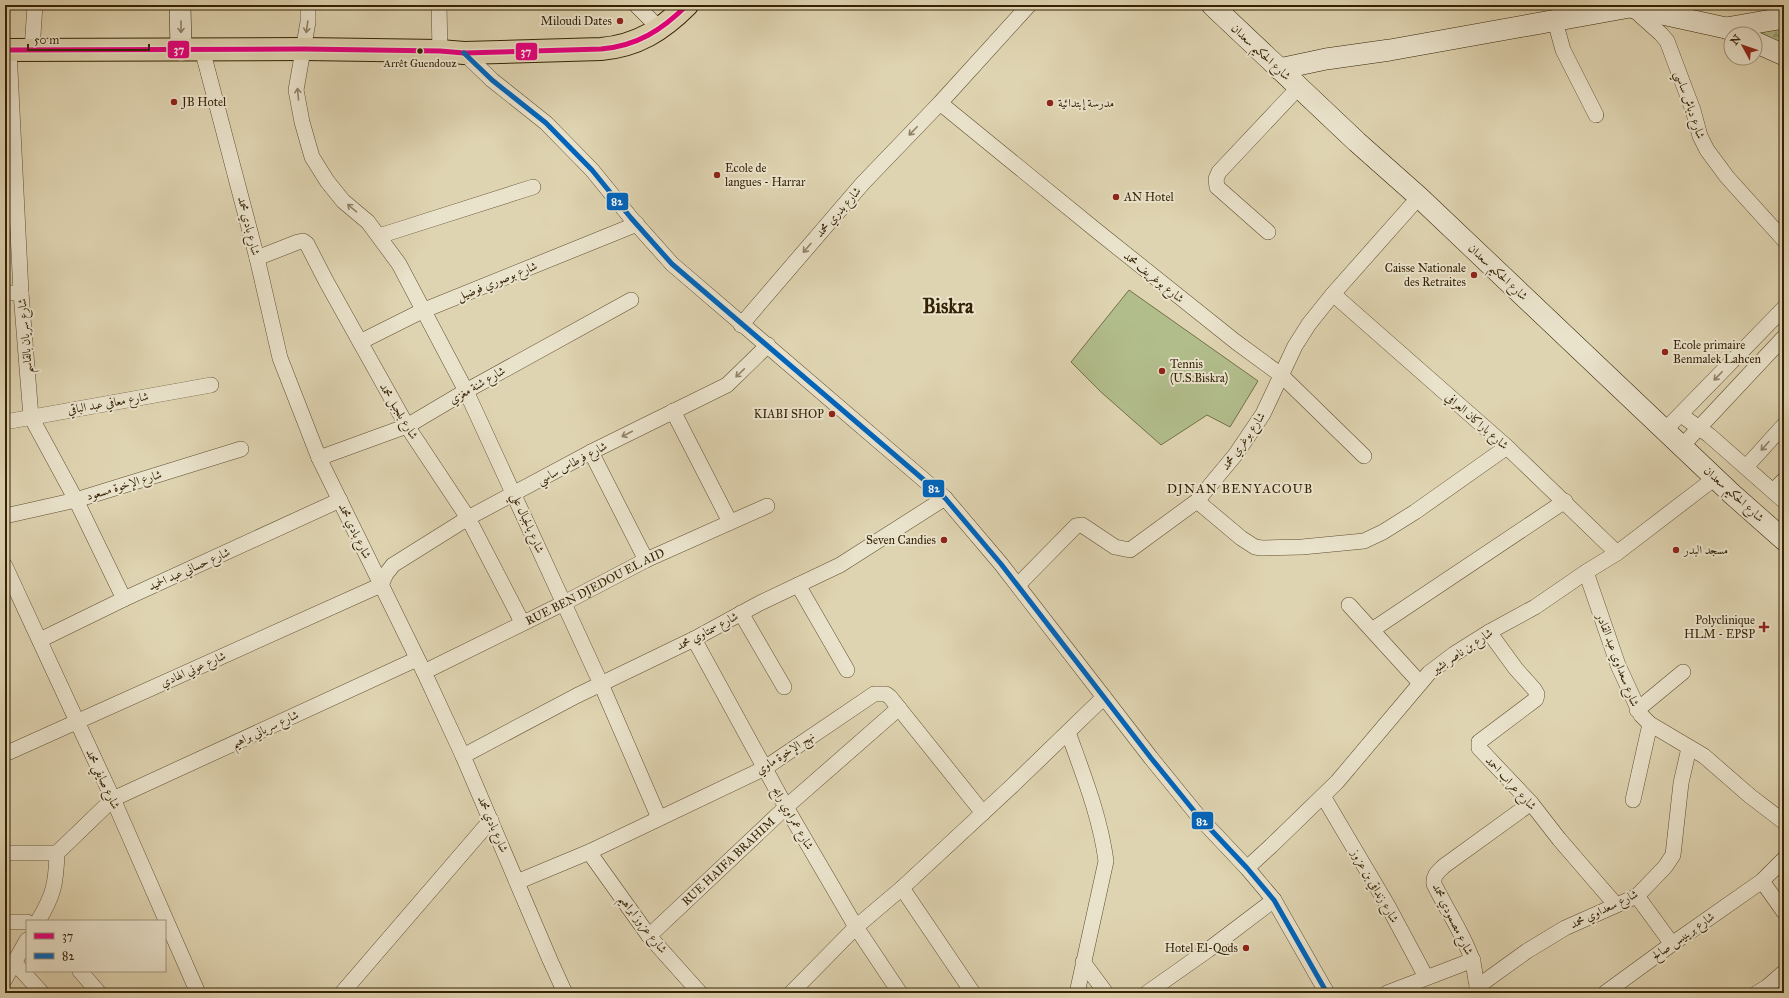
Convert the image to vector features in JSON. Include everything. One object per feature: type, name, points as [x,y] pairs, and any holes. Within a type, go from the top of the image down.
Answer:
[{"type":"main road","points":[[7,50],[304,49],[440,51],[464,53],[619,48],[660,29],[687,5]]},
{"type":"street","points":[[32,50],[35,5]]},
{"type":"street","points":[[180,5],[180,50]]},
{"type":"street","name":"شارع بالجبال علي","points":[[308,5],[308,22],[296,90],[302,122],[312,157],[327,181],[343,201],[368,222],[399,264],[422,311],[466,391],[601,684],[659,818]]},
{"type":"street","points":[[439,5],[440,51]]},
{"type":"street","points":[[636,5],[660,29]]},
{"type":"street","name":"شارع بدري محمد","points":[[741,325],[863,183],[940,103],[1028,5]]},
{"type":"street","name":"شارع الحكيم سعدان","points":[[1212,5],[1279,69],[1419,197],[1715,478],[1784,540]]},
{"type":"street","points":[[1279,69],[1326,59],[1390,50],[1555,21],[1629,6],[1723,29]]},
{"type":"street","name":"شارع دباش ساسي","points":[[1629,6],[1667,41],[1700,136],[1714,161],[1784,240]]},
{"type":"street","points":[[1752,26],[1784,18]]},
{"type":"street","points":[[1555,21],[1563,50],[1596,115]]},
{"type":"street","points":[[1763,46],[1784,55]]},
{"type":"street","name":"شارع بادي محمد","points":[[202,49],[257,258],[280,358],[319,458],[421,666],[463,756],[550,960],[566,993]]},
{"type":"street","name":"شارع سريان بالقاسم","points":[[7,50],[21,293],[31,417],[76,500],[124,599]]},
{"type":"street","points":[[464,53],[492,80],[546,123],[592,170],[672,264],[741,325],[768,345],[945,498],[1018,585],[1199,817],[1247,868],[1274,900],[1327,993]]},
{"type":"street","points":[[1268,232],[1217,187],[1216,179],[1219,172],[1299,87]]},
{"type":"street","name":"شارع بوغريف محمد","points":[[940,103],[1096,231],[1236,342],[1281,375],[1364,456]]},
{"type":"street","points":[[379,236],[533,186]]},
{"type":"street","name":"شارع بوغري محمد","points":[[1018,585],[1076,526],[1082,525],[1115,547],[1130,550],[1197,500],[1236,454],[1250,434],[1263,414],[1295,346],[1333,294],[1419,197]]},
{"type":"street","name":"شارع بوصوري فوضيل","points":[[360,342],[422,311],[637,224]]},
{"type":"street","name":"شارع بلجبل محمد","points":[[257,258],[298,242],[303,241],[307,244],[407,426],[468,518],[522,622]]},
{"type":"street","points":[[5,293],[21,293]]},
{"type":"street","name":"شارع باراكان العرافي","points":[[1333,294],[1507,447],[1618,553]]},
{"type":"street","name":"شارع شنة مغزي","points":[[319,458],[407,426],[466,391],[631,300]]},
{"type":"street","points":[[1666,430],[1784,308]]},
{"type":"street","points":[[1682,446],[1784,337]]},
{"type":"street","name":"شارع فرطاس ساسي","points":[[381,585],[386,574],[393,565],[468,518],[591,452],[727,385],[768,345]]},
{"type":"street","name":"شارع معافي عبد الباقي","points":[[5,422],[210,385]]},
{"type":"street","points":[[673,411],[730,522]]},
{"type":"street","points":[[1681,415],[1700,428],[1778,496],[1784,480]]},
{"type":"street","points":[[1746,467],[1784,425]]},
{"type":"street","points":[[1197,500],[1248,544],[1255,547],[1302,547],[1364,541],[1378,535],[1415,512],[1507,447]]},
{"type":"street","name":"شارع الإخوة مسعود","points":[[5,516],[76,500],[241,449]]},
{"type":"street","points":[[591,452],[646,560]]},
{"type":"street","name":"شارع بن ناصر بشير","points":[[1247,868],[1337,782],[1429,673],[1454,654],[1489,632],[1535,607],[1586,572],[1618,553],[1715,478]]},
{"type":"street","name":"شارع سمتاوي محمد","points":[[463,756],[601,684],[694,639],[741,613],[840,565],[945,498]]},
{"type":"street","name":"شارع حساني عبد الحميد","points":[[40,640],[124,599],[340,500]]},
{"type":"street","points":[[1372,630],[1565,501]]},
{"type":"street","name":"RUE BEN DJEDOU EL AID","points":[[421,666],[564,603],[646,560],[767,506]]},
{"type":"street","name":"شارع صايفي محمد","points":[[5,566],[113,799],[198,993]]},
{"type":"street","name":"شارع سعداوي عبد القادر","points":[[1586,572],[1618,665],[1637,710],[1650,724],[1716,766],[1750,796],[1784,822]]},
{"type":"street","name":"شارع عوني الهادي","points":[[5,754],[381,585]]},
{"type":"street","points":[[798,585],[847,670]]},
{"type":"street","points":[[1349,605],[1420,683]]},
{"type":"street","points":[[741,613],[784,688]]},
{"type":"street","name":"شارع عراب احمد","points":[[1489,632],[1516,669],[1534,688],[1537,694],[1536,699],[1479,742],[1479,748],[1531,803],[1559,839],[1616,905]]},
{"type":"street","name":"شارع عمراوي رابح","points":[[694,639],[786,807],[856,927],[900,993]]},
{"type":"street","name":"شارع سرياني براهيم","points":[[56,853],[113,799],[421,666]]},
{"type":"street","points":[[1637,710],[1683,672]]},
{"type":"street","name":"نهج الإخوة ماوي","points":[[517,882],[589,852],[765,768],[874,694],[886,694],[890,697],[983,813]]},
{"type":"street","points":[[791,993],[806,988],[856,927],[902,888],[983,813],[1104,697]]},
{"type":"street","name":"RUE HAIFA BRAHIM","points":[[649,936],[786,807],[899,708]]},
{"type":"street","points":[[1633,800],[1650,724]]},
{"type":"street","points":[[1068,732],[1094,808],[1103,839],[1106,860],[1077,993]]},
{"type":"street","name":"شارع سعداوي محمد","points":[[1478,990],[1527,951],[1565,928],[1637,896],[1665,867],[1673,854],[1681,783],[1689,748]]},
{"type":"street","name":"شارع زنداقي بن عزوز","points":[[1322,796],[1388,906],[1426,977]]},
{"type":"street","name":"شارع مصمودي محمد","points":[[1478,990],[1473,960],[1459,930],[1434,884],[1433,879],[1435,874],[1444,866],[1531,803]]},
{"type":"street","points":[[342,993],[491,820]]},
{"type":"street","name":"شارع عزوز ابراهيم","points":[[589,852],[649,936],[700,993]]},
{"type":"street","points":[[5,853],[56,853],[56,880],[53,893],[39,920]]},
{"type":"street","name":"شارع برينيس صالح","points":[[1610,992],[1672,944],[1762,881],[1784,859]]},
{"type":"street","points":[[1762,881],[1784,912]]},
{"type":"street","points":[[902,888],[973,993]]},
{"type":"street","points":[[1637,896],[1672,944]]},
{"type":"street","points":[[1147,993],[1208,950],[1274,900]]},
{"type":"street","points":[[5,922],[26,922]]},
{"type":"street","points":[[5,979],[26,942]]},
{"type":"street","points":[[1387,993],[1473,960]]},
{"type":"street","points":[[14,962],[42,993]]},
{"type":"street","points":[[1083,962],[1106,993]]},
{"type":"street","points":[[81,972],[99,993]]},
{"type":"street","points":[[1765,991],[1784,972]]},
{"type":"green space","points":[[1784,21],[1784,48],[1763,41],[1763,29]]},
{"type":"green space","name":"Tennis (U.S.Biskra)","points":[[1129,290],[1258,381],[1230,427],[1207,415],[1161,445],[1101,392],[1071,362]]},
{"type":"transit line","name":"37","points":[[5,50],[304,49],[440,51],[464,53],[601,49],[626,44],[648,35],[668,22],[687,5]]},
{"type":"transit line","name":"82","points":[[464,53],[492,80],[546,123],[592,170],[631,218],[672,264],[945,498],[1001,564],[1151,758],[1199,817],[1247,868],[1274,900],[1327,993]]},
{"type":"place","name":"Miloudi Dates","points":[[620,21]]},
{"type":"place","name":"Arrêt Guendouz","points":[[420,51]]},
{"type":"place","name":"JB Hotel","points":[[174,102]]},
{"type":"place","name":"مدرسة إبتدائية","points":[[1050,103]]},
{"type":"place","name":"Ecole de langues - Harrar","points":[[717,175]]},
{"type":"place","name":"AN Hotel","points":[[1116,197]]},
{"type":"place","name":"Caisse Nationale des Retraites","points":[[1474,275]]},
{"type":"place","name":"Ecole primaire Benmalek Lahcen","points":[[1665,352]]},
{"type":"place","name":"Tennis (U.S.Biskra)","points":[[1162,371]]},
{"type":"place","name":"KIABI SHOP","points":[[832,414]]},
{"type":"place","name":"Seven Candies","points":[[944,540]]},
{"type":"place","name":"مسجد البدر","points":[[1676,550]]},
{"type":"place","name":"Polyclinique HLM - EPSP","points":[[1764,627]]},
{"type":"place","name":"Hotel El-Qods","points":[[1246,948]]},
{"type":"district","name":"Biskra","points":[[948,306]]},
{"type":"district","name":"DJNAN BENYACOUB","points":[[1240,488]]}]
